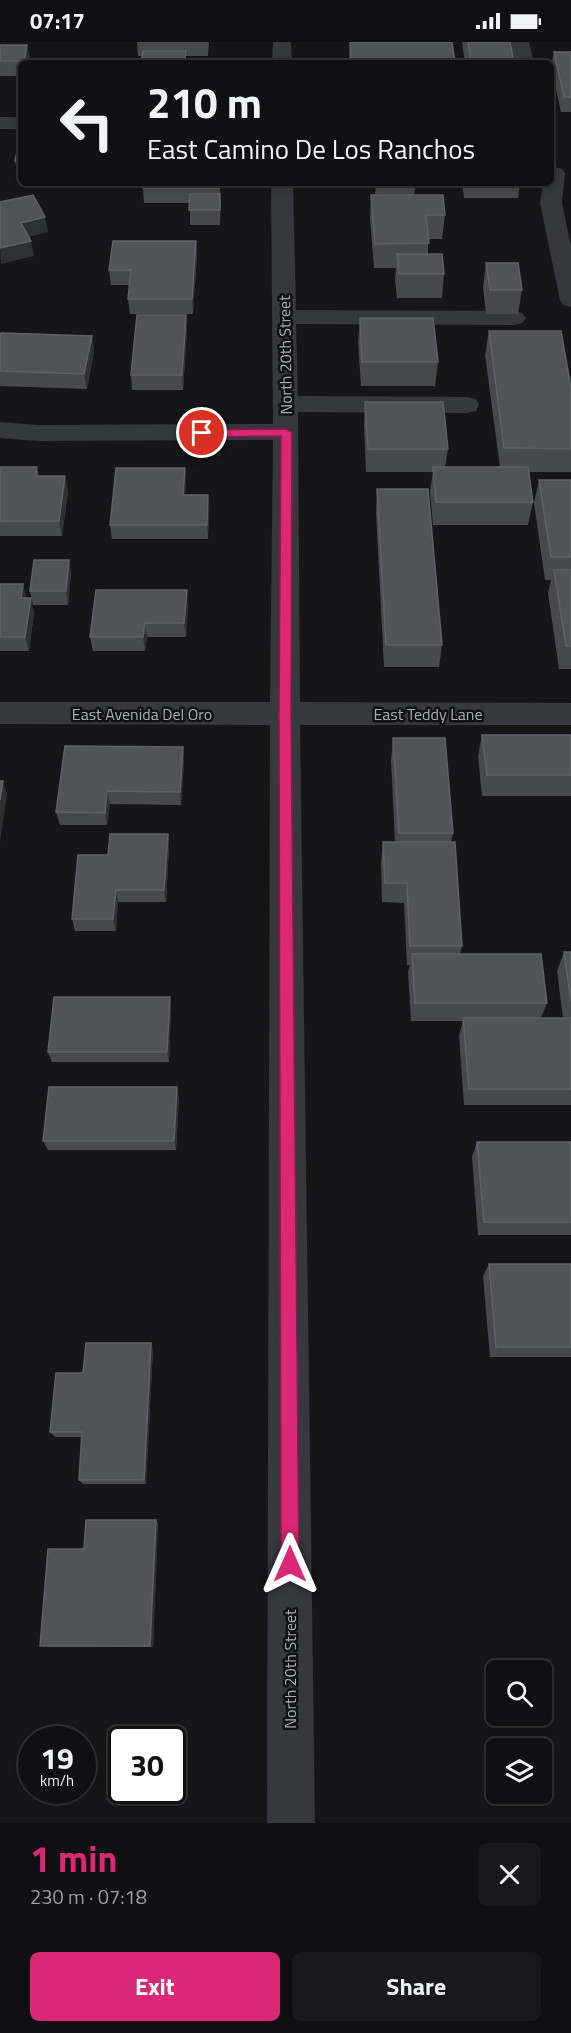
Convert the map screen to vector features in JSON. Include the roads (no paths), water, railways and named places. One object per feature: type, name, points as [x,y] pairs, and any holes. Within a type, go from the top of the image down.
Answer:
[{"type":"street","points":[[282,42],[282,60]]},
{"type":"street","points":[[520,42],[523,60]]},
{"type":"street","points":[[0,123],[18,123]]},
{"type":"street","points":[[559,173],[551,203],[571,300]]},
{"type":"street","name":"North 20th Street","points":[[282,186],[286,418],[285,714],[291,1823]]},
{"type":"street","points":[[285,317],[514,318]]},
{"type":"street","points":[[0,430],[38,433],[467,405]]},
{"type":"street","name":"East Avenida Del Oro","points":[[0,713],[285,714]]},
{"type":"street","name":"East Teddy Lane","points":[[285,714],[571,714]]}]
